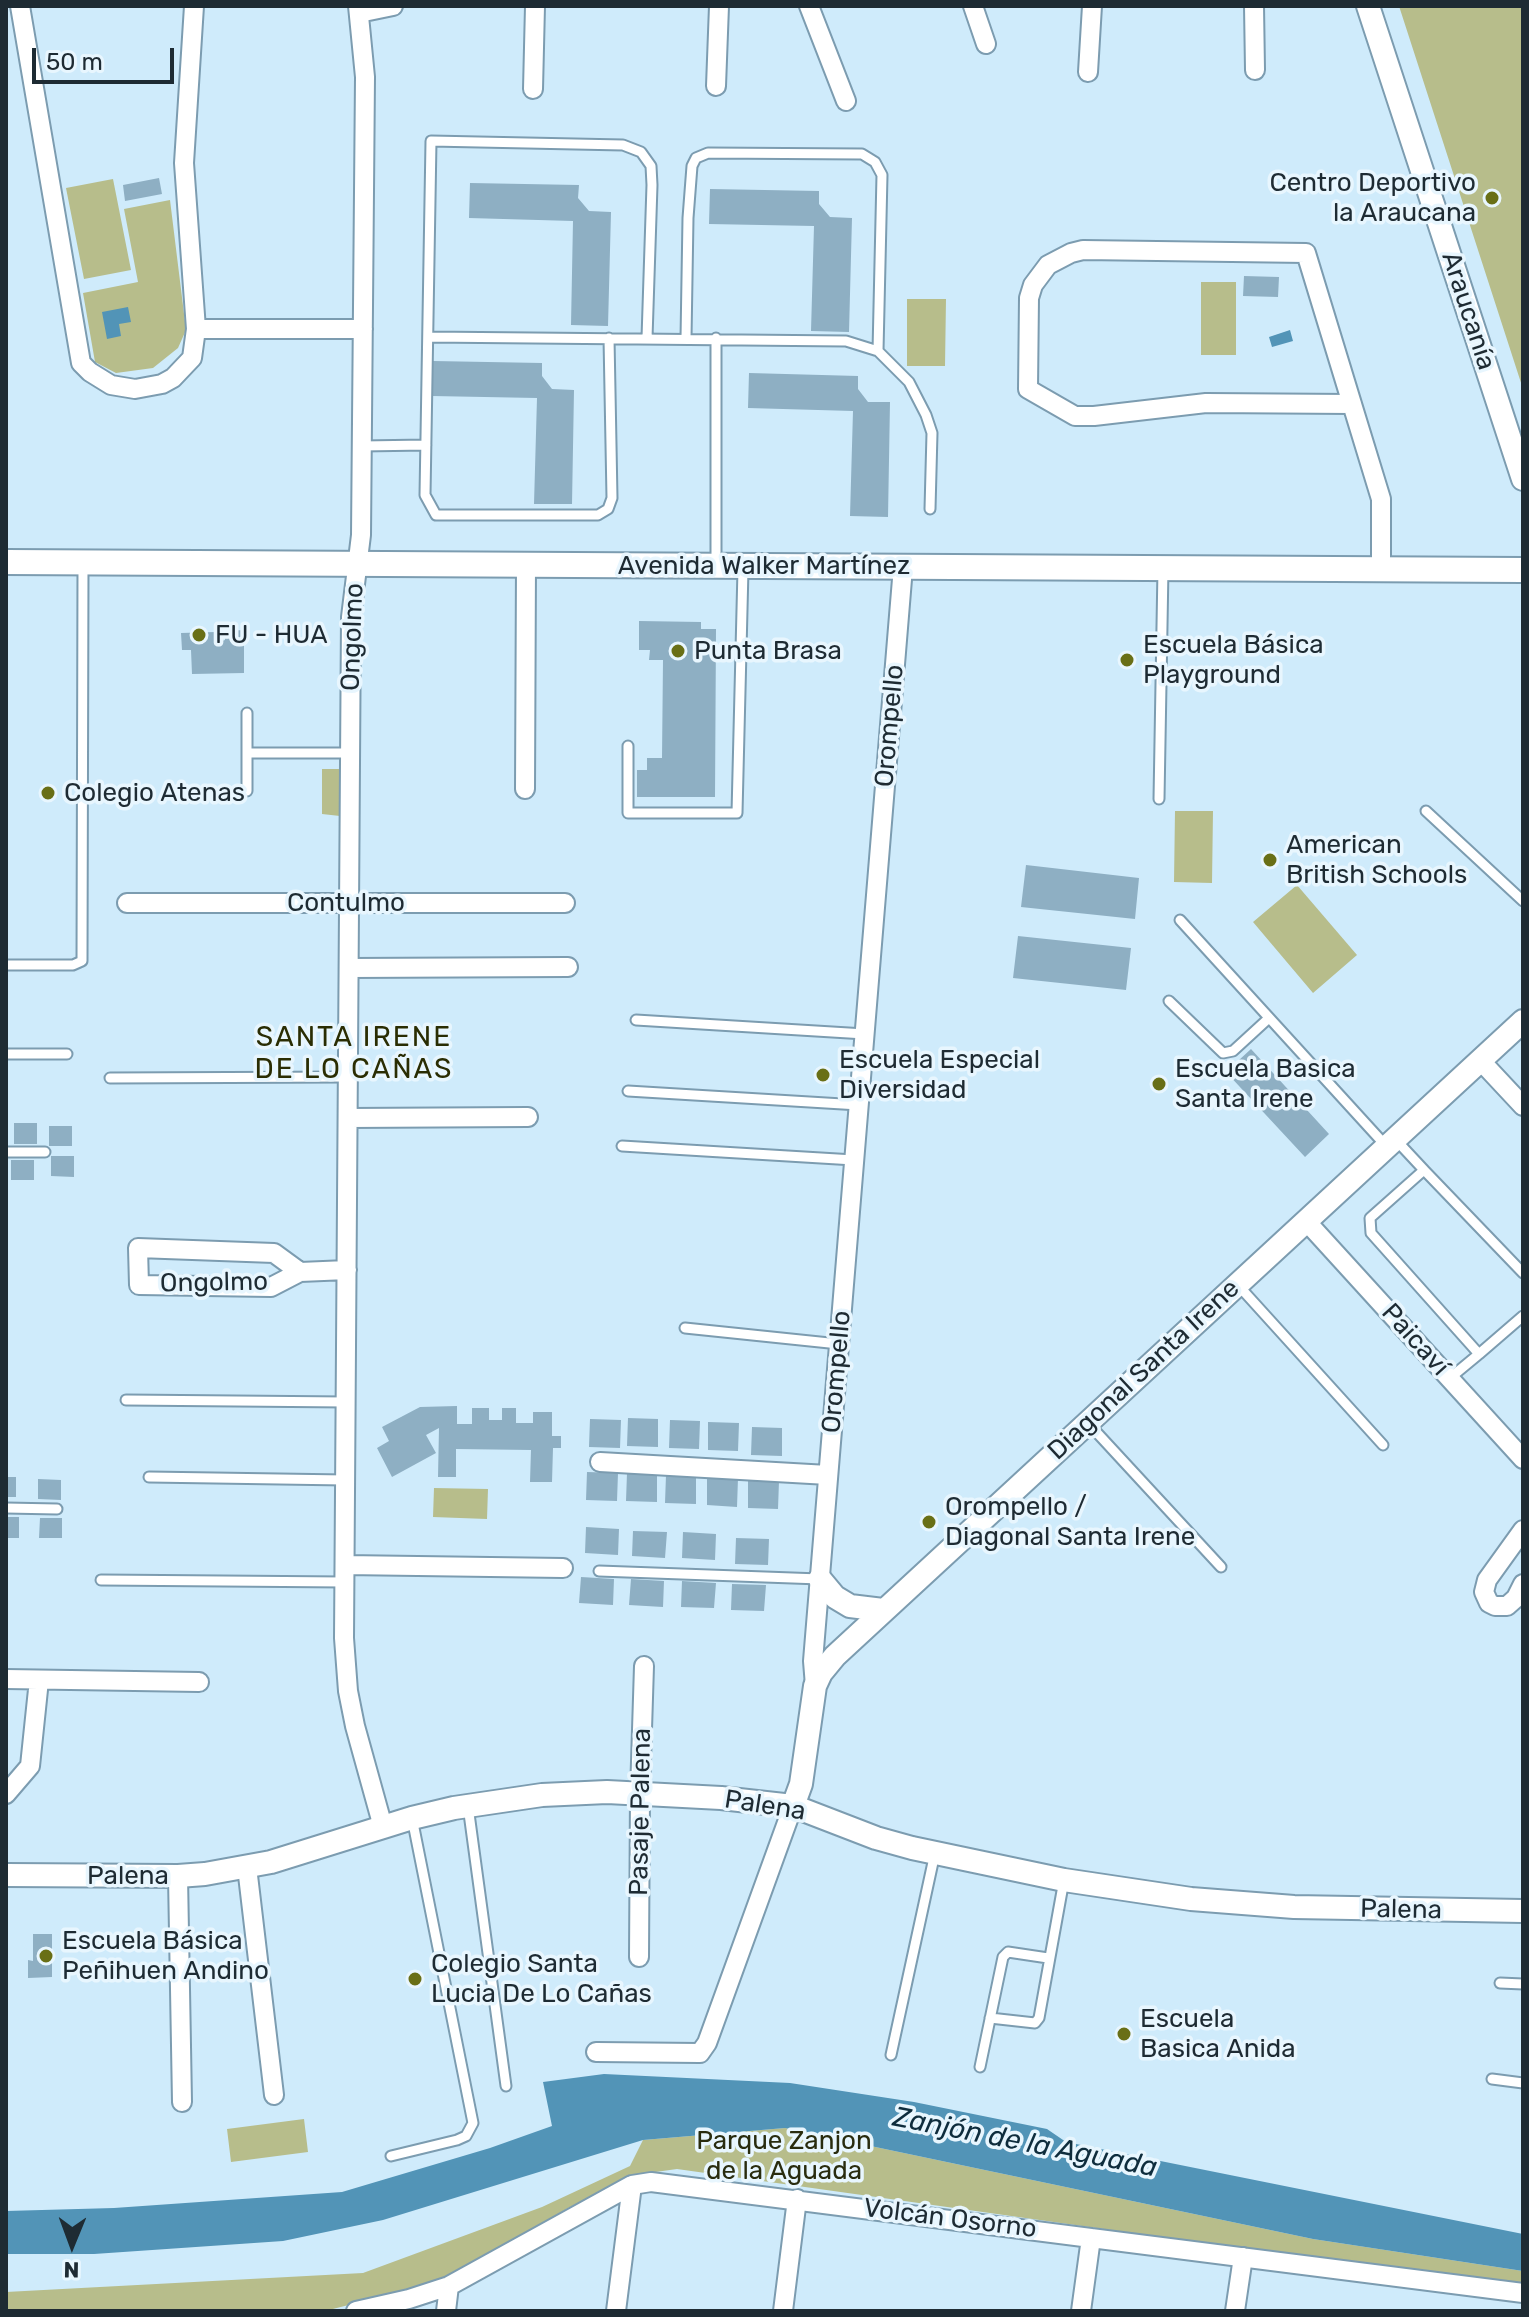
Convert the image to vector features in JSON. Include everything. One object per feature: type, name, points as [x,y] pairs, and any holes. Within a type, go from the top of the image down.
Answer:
[{"type":"main road","name":"Avenida Walker Martínez","points":[[6,562],[1523,570]]},
{"type":"street","points":[[20,6],[81,363],[111,385],[122,388],[148,388],[173,378],[192,358],[196,329],[184,163],[194,6]]},
{"type":"street","points":[[359,10],[393,6]]},
{"type":"street","points":[[533,89],[535,6]]},
{"type":"street","points":[[716,86],[719,6]]},
{"type":"street","points":[[809,6],[846,101]]},
{"type":"street","points":[[973,6],[986,44]]},
{"type":"street","points":[[1088,72],[1092,6]]},
{"type":"street","points":[[1254,6],[1255,70]]},
{"type":"street","name":"Araucanía","points":[[1368,6],[1523,479]]},
{"type":"street","name":"Ongolmo","points":[[359,10],[365,77],[362,446],[361,535],[351,608],[344,1638],[348,1691],[355,1726],[383,1827]]},
{"type":"street","points":[[1352,404],[1206,403],[1075,416],[1028,389],[1029,298],[1033,285],[1048,265],[1083,250],[1306,253],[1381,499],[1381,570]]},
{"type":"street","points":[[196,329],[363,329]]},
{"type":"street","points":[[525,789],[526,565]]},
{"type":"street","name":"Orompello","points":[[596,2052],[700,2053],[707,2043],[801,1784],[815,1686],[813,1661],[903,567]]},
{"type":"street","name":"Contulmo","points":[[127,903],[565,903]]},
{"type":"street","points":[[349,968],[568,967]]},
{"type":"street","name":"Diagonal Santa Irene","points":[[815,1686],[835,1656],[883,1610],[1523,1021]]},
{"type":"street","points":[[1480,1060],[1523,1106]]},
{"type":"street","points":[[348,1118],[528,1117]]},
{"type":"street","name":"Paicaví","points":[[1307,1222],[1519,1449]]},
{"type":"street","name":"Ongolmo","points":[[300,1272],[274,1253],[138,1248],[139,1285],[271,1287],[300,1272],[347,1270]]},
{"type":"street","points":[[600,1462],[828,1475]]},
{"type":"street","points":[[1523,1530],[1487,1580],[1484,1592],[1489,1603],[1501,1607],[1512,1603],[1523,1584]]},
{"type":"street","points":[[344,1574],[563,1568]]},
{"type":"street","points":[[820,1579],[835,1597],[850,1606],[883,1610]]},
{"type":"street","name":"Pasaje Palena","points":[[639,1957],[644,1666]]},
{"type":"street","points":[[6,1679],[199,1682]]},
{"type":"street","points":[[6,1794],[25,1776],[30,1766],[39,1680]]},
{"type":"street","name":"Palena","points":[[6,1875],[178,1876],[247,1867],[306,1852],[412,1818],[468,1806],[574,1793],[640,1793],[793,1806],[876,1838],[935,1853],[1138,1892],[1242,1904],[1523,1911]]},
{"type":"street","points":[[247,1867],[274,2095]]},
{"type":"street","points":[[178,1876],[182,2102]]},
{"type":"street","name":"Volcán Osorno","points":[[356,2311],[449,2286],[632,2185],[664,2182],[1523,2293]]},
{"type":"street","points":[[616,2311],[632,2185]]},
{"type":"street","points":[[783,2311],[797,2199]]},
{"type":"street","points":[[1081,2311],[1091,2238]]},
{"type":"street","points":[[1235,2311],[1243,2257]]},
{"type":"street","points":[[446,2311],[449,2286]]},
{"type":"lane","points":[[609,338],[612,498],[608,509],[598,515],[436,515],[425,495],[431,141],[623,145],[641,152],[651,166],[652,185],[647,338]]},
{"type":"lane","points":[[686,338],[688,218],[692,166],[696,158],[708,153],[862,154],[875,162],[882,175],[878,351]]},
{"type":"lane","points":[[428,337],[846,341],[878,351],[909,382],[932,433],[930,509]]},
{"type":"lane","points":[[716,338],[716,566]]},
{"type":"lane","points":[[362,446],[426,445]]},
{"type":"lane","points":[[6,965],[73,965],[82,961],[83,563]]},
{"type":"lane","points":[[628,746],[628,813],[737,813],[743,566]]},
{"type":"lane","points":[[1159,799],[1163,568]]},
{"type":"lane","points":[[247,713],[247,791]]},
{"type":"lane","points":[[247,753],[350,753]]},
{"type":"lane","points":[[1426,811],[1523,901]]},
{"type":"lane","points":[[1180,920],[1269,1018],[1391,1143],[1424,1170],[1523,1273]]},
{"type":"lane","points":[[1169,1001],[1223,1053],[1233,1051],[1269,1018]]},
{"type":"lane","points":[[636,1020],[865,1034]]},
{"type":"lane","points":[[6,1054],[67,1054]]},
{"type":"lane","points":[[110,1078],[348,1077]]},
{"type":"lane","points":[[628,1091],[859,1105]]},
{"type":"lane","points":[[622,1146],[855,1160]]},
{"type":"lane","points":[[6,1152],[45,1152]]},
{"type":"lane","points":[[1424,1170],[1374,1212],[1370,1218],[1371,1233],[1479,1354]]},
{"type":"lane","points":[[1238,1285],[1383,1445]]},
{"type":"lane","points":[[1450,1378],[1523,1316]]},
{"type":"lane","points":[[685,1328],[839,1344]]},
{"type":"lane","points":[[126,1400],[346,1402]]},
{"type":"lane","points":[[1088,1423],[1221,1567]]},
{"type":"lane","points":[[149,1477],[345,1480]]},
{"type":"lane","points":[[6,1508],[57,1509]]},
{"type":"lane","points":[[599,1571],[820,1579]]},
{"type":"lane","points":[[101,1580],[344,1574]]},
{"type":"lane","points":[[468,1806],[506,2086]]},
{"type":"lane","points":[[391,2156],[457,2140],[466,2136],[473,2123],[412,1818]]},
{"type":"lane","points":[[891,2055],[935,1853]]},
{"type":"lane","points":[[990,2018],[1035,2023],[1039,2018],[1064,1880]]},
{"type":"lane","points":[[980,2067],[1003,1957],[1008,1952],[1048,1958]]},
{"type":"lane","points":[[1500,1983],[1523,1984]]},
{"type":"lane","points":[[1492,2079],[1523,2083]]},
{"type":"green space","name":"Centro Deportivo la Araucana","points":[[1399,6],[1523,6],[1523,389]]},
{"type":"green space","points":[[113,179],[131,270],[84,279],[66,188]]},
{"type":"green space","points":[[170,200],[186,330],[178,348],[153,368],[116,373],[95,362],[83,293],[138,282],[124,209]]},
{"type":"green space","points":[[1201,282],[1236,282],[1236,355],[1201,355]]},
{"type":"green space","points":[[907,299],[946,299],[945,366],[907,366]]},
{"type":"green space","points":[[322,769],[341,769],[340,816],[322,814]]},
{"type":"green space","points":[[1175,811],[1213,811],[1212,883],[1174,882]]},
{"type":"green space","points":[[1297,885],[1357,955],[1313,993],[1253,922]]},
{"type":"green space","points":[[434,1488],[488,1489],[487,1519],[433,1517]]},
{"type":"green space","points":[[304,2119],[308,2152],[231,2162],[227,2129]]},
{"type":"green space","name":"Parque Zanjon de la Aguada","points":[[785,2128],[1313,2239],[1523,2271],[1523,2288],[677,2169],[634,2175],[568,2208],[446,2280],[329,2310],[6,2311],[6,2292],[363,2273],[542,2207],[630,2166],[643,2140]]},
{"type":"water","points":[[128,307],[131,322],[119,324],[121,336],[107,339],[102,312]]},
{"type":"water","points":[[1290,330],[1293,341],[1272,347],[1269,337]]},
{"type":"water","name":"Zanjón de la Aguada","points":[[604,2074],[790,2083],[914,2102],[1047,2129],[1066,2142],[1523,2234],[1523,2271],[1313,2239],[785,2128],[643,2140],[383,2220],[283,2241],[94,2254],[6,2254],[6,2211],[114,2208],[342,2192],[552,2126],[543,2082]]},
{"type":"building","points":[[159,178],[162,194],[125,201],[123,185]]},
{"type":"building","points":[[470,183],[579,185],[578,198],[589,211],[611,212],[608,326],[571,325],[573,221],[469,218]]},
{"type":"building","points":[[710,189],[819,191],[819,204],[830,217],[852,218],[849,332],[811,331],[814,226],[709,224]]},
{"type":"building","points":[[1244,276],[1279,277],[1278,297],[1243,296]]},
{"type":"building","points":[[433,361],[542,363],[542,376],[552,389],[574,390],[572,504],[534,504],[537,398],[432,396]]},
{"type":"building","points":[[749,373],[858,376],[858,389],[868,402],[890,402],[888,517],[850,516],[853,411],[748,408]]},
{"type":"building","points":[[639,621],[701,622],[701,629],[716,629],[715,797],[637,797],[637,770],[647,770],[647,758],[662,758],[663,660],[649,660],[650,650],[639,650]]},
{"type":"building","points":[[244,630],[244,673],[192,674],[191,650],[182,650],[181,633],[216,632],[216,643],[225,640],[225,631]]},
{"type":"building","points":[[1026,865],[1139,878],[1135,919],[1021,907]]},
{"type":"building","points":[[1018,936],[1131,948],[1126,990],[1013,978]]},
{"type":"building","points":[[1251,1049],[1329,1134],[1305,1157],[1226,1072]]},
{"type":"building","points":[[14,1123],[37,1123],[37,1144],[14,1144]]},
{"type":"building","points":[[49,1126],[72,1126],[72,1146],[49,1146]]},
{"type":"building","points":[[51,1156],[74,1156],[74,1177],[51,1176]]},
{"type":"building","points":[[11,1160],[34,1160],[34,1180],[11,1180]]},
{"type":"building","points":[[457,1406],[457,1424],[472,1424],[472,1408],[489,1408],[489,1420],[502,1420],[502,1408],[516,1408],[516,1423],[533,1423],[533,1412],[552,1412],[552,1436],[561,1436],[561,1448],[553,1448],[552,1482],[530,1482],[531,1450],[456,1449],[456,1477],[438,1477],[439,1428],[426,1435],[436,1453],[392,1477],[377,1448],[389,1441],[382,1427],[420,1407]]},
{"type":"building","points":[[628,1418],[658,1419],[658,1447],[627,1446]]},
{"type":"building","points":[[590,1419],[621,1420],[620,1448],[589,1447]]},
{"type":"building","points":[[670,1420],[700,1421],[699,1449],[669,1448]]},
{"type":"building","points":[[708,1422],[739,1423],[738,1451],[708,1450]]},
{"type":"building","points":[[752,1427],[782,1428],[782,1456],[751,1455]]},
{"type":"building","points":[[587,1472],[618,1473],[617,1501],[586,1500]]},
{"type":"building","points":[[627,1473],[657,1474],[657,1502],[626,1501]]},
{"type":"building","points":[[666,1475],[696,1476],[696,1504],[665,1503]]},
{"type":"building","points":[[6,1477],[16,1477],[16,1497],[6,1497]]},
{"type":"building","points":[[707,1478],[738,1478],[737,1507],[707,1505]]},
{"type":"building","points":[[38,1479],[61,1480],[61,1500],[38,1499]]},
{"type":"building","points":[[748,1480],[779,1481],[778,1509],[748,1508]]},
{"type":"building","points":[[6,1517],[19,1517],[19,1538],[6,1538]]},
{"type":"building","points":[[40,1518],[62,1518],[62,1538],[39,1538]]},
{"type":"building","points":[[586,1527],[619,1529],[618,1555],[585,1553]]},
{"type":"building","points":[[633,1531],[667,1532],[665,1558],[632,1556]]},
{"type":"building","points":[[683,1532],[716,1534],[715,1560],[682,1558]]},
{"type":"building","points":[[736,1538],[769,1539],[768,1565],[735,1564]]},
{"type":"building","points":[[581,1577],[614,1579],[613,1605],[579,1603]]},
{"type":"building","points":[[631,1579],[664,1581],[663,1607],[629,1605]]},
{"type":"building","points":[[682,1581],[716,1583],[714,1608],[681,1607]]},
{"type":"building","points":[[732,1584],[766,1585],[764,1611],[731,1610]]},
{"type":"building","points":[[33,1934],[52,1934],[52,1977],[28,1978],[28,1960],[33,1961]]},
{"type":"place","name":"Centro Deportivo la Araucana","points":[[1492,198]]},
{"type":"place","name":"FU - HUA","points":[[199,635]]},
{"type":"place","name":"Punta Brasa","points":[[678,651]]},
{"type":"place","name":"Escuela Básica Playground","points":[[1127,660]]},
{"type":"place","name":"Colegio Atenas","points":[[48,793]]},
{"type":"place","name":"American British Schools","points":[[1270,860]]},
{"type":"place","name":"Escuela Especial Diversidad","points":[[823,1075]]},
{"type":"place","name":"Escuela Basica Santa Irene","points":[[1159,1084]]},
{"type":"place","name":"Orompello / Diagonal Santa Irene","points":[[929,1522]]},
{"type":"place","name":"Escuela Básica Peñihuen Andino","points":[[46,1956]]},
{"type":"place","name":"Colegio Santa Lucia De Lo Cañas","points":[[415,1979]]},
{"type":"place","name":"Escuela Basica Anida","points":[[1124,2034]]},
{"type":"district","name":"SANTA IRENE DE LO CAÑAS","points":[[354,1054]]}]
